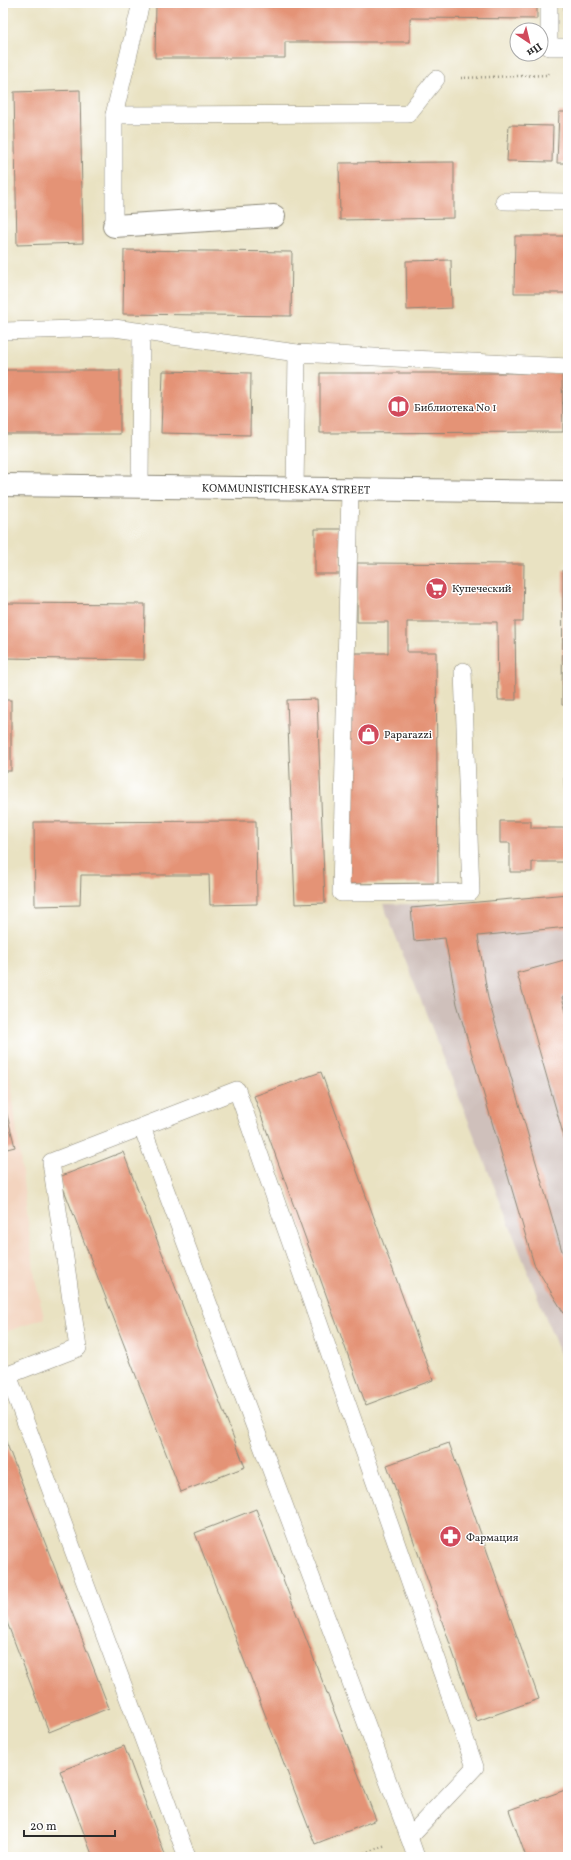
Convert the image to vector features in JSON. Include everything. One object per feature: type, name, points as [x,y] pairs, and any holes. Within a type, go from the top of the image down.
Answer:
[{"type":"street","points":[[114,226],[274,216]]},
{"type":"street","name":"KOMMUNISTICHESKAYA STREET","points":[[3,485],[568,492]]},
{"type":"lane","points":[[114,226],[114,115],[141,3]]},
{"type":"lane","points":[[549,3],[549,22]]},
{"type":"lane","points":[[549,47],[568,47]]},
{"type":"lane","points":[[114,115],[408,114],[436,79]]},
{"type":"lane","points":[[504,201],[568,202]]},
{"type":"lane","points":[[3,331],[114,328],[297,353],[568,367]]},
{"type":"lane","points":[[140,487],[141,332]]},
{"type":"lane","points":[[294,489],[297,353]]},
{"type":"lane","points":[[350,490],[341,893],[471,892],[463,672]]},
{"type":"lane","points":[[187,1857],[5,1376],[78,1348],[51,1162],[237,1090],[475,1767],[409,1837]]},
{"type":"lane","points":[[142,1127],[416,1857]]},
{"type":"path","points":[[436,79],[548,76],[548,62]]},
{"type":"path","points":[[353,1857],[409,1837]]},
{"type":"shaded area","points":[[383,904],[568,905],[568,1374]]},
{"type":"shaded area","points":[[3,1020],[35,1278],[44,1318],[3,1333]]},
{"type":"building","points":[[156,3],[537,3],[537,19],[410,18],[410,42],[285,42],[285,58],[155,58]]},
{"type":"building","points":[[564,3],[568,3],[568,18],[564,18]]},
{"type":"building","points":[[80,90],[83,243],[17,245],[14,92]]},
{"type":"building","points":[[559,112],[568,112],[568,163],[557,163]]},
{"type":"building","points":[[509,125],[553,126],[552,162],[507,161]]},
{"type":"building","points":[[454,162],[454,218],[340,220],[339,163]]},
{"type":"building","points":[[515,236],[568,236],[568,293],[514,293]]},
{"type":"building","points":[[124,250],[292,252],[291,316],[123,314]]},
{"type":"building","points":[[451,260],[452,308],[407,310],[406,261]]},
{"type":"building","points":[[3,370],[120,370],[120,434],[3,434]]},
{"type":"building","points":[[163,371],[251,373],[250,435],[161,433]]},
{"type":"building","points":[[320,373],[562,373],[563,432],[320,433]]},
{"type":"building","points":[[315,529],[341,529],[340,574],[315,574]]},
{"type":"building","points":[[357,563],[524,564],[523,622],[515,622],[516,700],[498,700],[497,622],[407,622],[407,652],[436,652],[438,883],[349,884],[347,653],[388,653],[388,622],[357,622]]},
{"type":"building","points":[[563,570],[568,570],[568,705],[562,705]]},
{"type":"building","points":[[3,603],[145,604],[144,660],[3,658]]},
{"type":"building","points":[[317,699],[325,903],[295,904],[287,700]]},
{"type":"building","points":[[3,700],[11,700],[11,771],[3,771]]},
{"type":"building","points":[[564,778],[568,778],[568,862],[532,862],[532,872],[510,872],[510,843],[500,843],[500,821],[531,821],[531,828],[566,828]]},
{"type":"building","points":[[256,821],[257,904],[210,905],[209,875],[81,875],[80,905],[35,906],[34,822]]},
{"type":"building","points":[[568,894],[568,927],[478,936],[488,998],[562,1251],[568,1260],[568,1320],[534,1264],[457,1004],[445,938],[414,941],[411,908]]},
{"type":"building","points":[[568,959],[568,995],[562,997],[568,1019],[568,1151],[517,973]]},
{"type":"building","points":[[321,1072],[433,1380],[366,1405],[254,1096]]},
{"type":"building","points":[[4,1103],[15,1147],[3,1150],[3,1104]]},
{"type":"building","points":[[123,1152],[245,1467],[181,1492],[59,1177]]},
{"type":"building","points":[[3,1434],[109,1708],[49,1732],[3,1612]]},
{"type":"building","points":[[449,1443],[539,1699],[477,1721],[387,1465]]},
{"type":"building","points":[[256,1509],[376,1820],[315,1844],[195,1533]]},
{"type":"building","points":[[124,1746],[166,1857],[93,1857],[60,1771]]},
{"type":"building","points":[[568,1789],[568,1857],[526,1857],[509,1810]]},
{"type":"place","name":"Библиотека No 1","points":[[398,407]]},
{"type":"place","name":"Купеческий","points":[[437,588]]},
{"type":"place","name":"Paparazzi","points":[[368,734]]},
{"type":"place","name":"Фармация","points":[[450,1537]]}]
